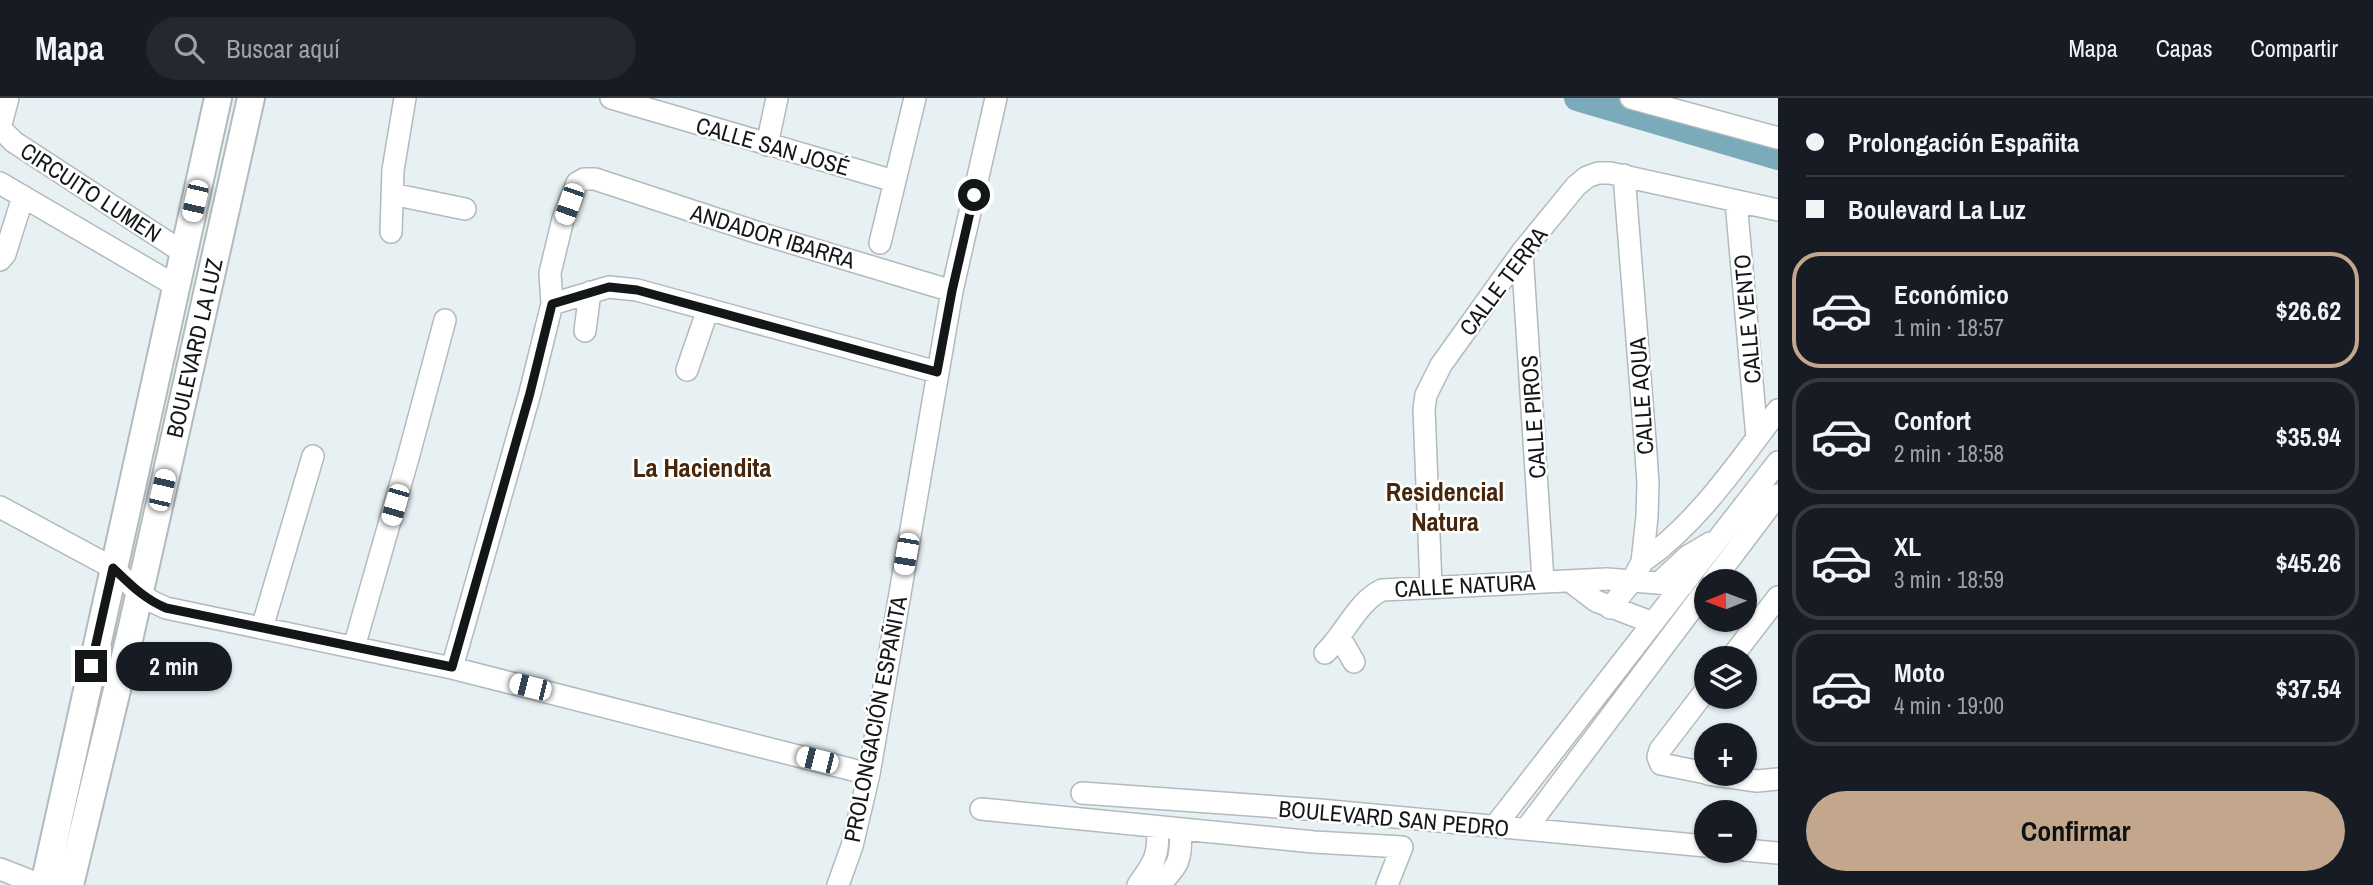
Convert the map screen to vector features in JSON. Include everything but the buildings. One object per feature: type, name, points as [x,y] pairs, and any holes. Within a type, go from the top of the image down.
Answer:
[{"type":"main road","name":"BOULEVARD LA LUZ","points":[[42,885],[219,98]]},
{"type":"main road","name":"BOULEVARD LA LUZ","points":[[70,885],[251,98]]},
{"type":"street","name":"CIRCUITO LUMEN","points":[[8,98],[0,128],[14,142],[184,253]]},
{"type":"street","points":[[391,232],[393,170],[405,98]]},
{"type":"street","name":"CALLE SAN JOSÉ","points":[[611,98],[633,101],[767,145],[894,181]]},
{"type":"street","points":[[767,145],[777,98]]},
{"type":"street","points":[[880,243],[915,98]]},
{"type":"street","name":"PROLONGACIÓN ESPAÑITA","points":[[838,885],[852,846],[869,774],[952,291],[996,98]]},
{"type":"street","points":[[1631,98],[1778,138]]},
{"type":"street","name":"CALLE TERRA","points":[[1431,586],[1424,408],[1426,395],[1441,365],[1522,252],[1576,186],[1587,177],[1598,173],[1625,175],[1778,210]]},
{"type":"street","name":"CALLE AQUA","points":[[1610,608],[1632,581],[1642,562],[1647,517],[1648,483],[1625,175]]},
{"type":"street","name":"ANDADOR IBARRA","points":[[551,299],[550,273],[564,219],[577,183],[584,179],[595,179],[759,233],[952,291]]},
{"type":"street","name":"CIRCUITO LUMEN","points":[[0,183],[176,286]]},
{"type":"street","points":[[392,194],[465,209]]},
{"type":"street","points":[[0,260],[5,254],[23,197]]},
{"type":"street","name":"CALLE VENTO","points":[[1736,201],[1757,438]]},
{"type":"street","name":"CALLE PIROS","points":[[1522,252],[1543,581]]},
{"type":"street","points":[[452,667],[530,393],[551,299],[620,287],[937,372]]},
{"type":"street","points":[[585,331],[590,292]]},
{"type":"street","points":[[688,370],[708,309]]},
{"type":"street","points":[[354,647],[445,320]]},
{"type":"street","points":[[1642,562],[1675,536],[1699,511],[1778,410]]},
{"type":"street","points":[[262,628],[313,456]]},
{"type":"street","points":[[1495,826],[1778,462]]},
{"type":"street","points":[[1722,569],[1778,495]]},
{"type":"street","points":[[0,508],[113,568],[139,593],[166,608],[452,667],[869,774]]},
{"type":"street","points":[[1659,583],[1688,556],[1721,537]]},
{"type":"street","name":"CALLE NATURA","points":[[1354,662],[1332,646],[1365,601],[1382,590],[1607,579],[1684,585]]},
{"type":"street","points":[[1572,582],[1610,608],[1653,623]]},
{"type":"street","points":[[1740,646],[1778,597]]},
{"type":"street","points":[[1526,829],[1694,606]]},
{"type":"street","points":[[1606,684],[1625,698]]},
{"type":"street","points":[[1694,706],[1660,750],[1658,757],[1661,764],[1694,771]]},
{"type":"street","points":[[1757,781],[1778,779]]},
{"type":"street","name":"BOULEVARD SAN PEDRO","points":[[1082,793],[1320,810],[1694,845]]},
{"type":"street","points":[[1211,832],[1215,803]]},
{"type":"street","name":"BOULEVARD SAN PEDRO","points":[[981,810],[1314,842],[1402,847],[1387,885]]},
{"type":"street","points":[[1138,885],[1154,863],[1159,846],[1157,828]]},
{"type":"street","points":[[1159,885],[1180,860],[1181,830]]},
{"type":"street","points":[[1757,851],[1778,853]]},
{"type":"street","points":[[0,869],[42,885]]},
{"type":"waterway","points":[[1577,98],[1778,157]]},
{"type":"district","name":"La Haciendita","points":[[702,467]]},
{"type":"district","name":"Residencial Natura","points":[[1445,506]]},
{"type":"route","points":[[91,666],[113,568],[139,593],[166,608],[452,667],[530,393],[552,304],[609,287],[637,290],[937,372],[974,195]]}]
